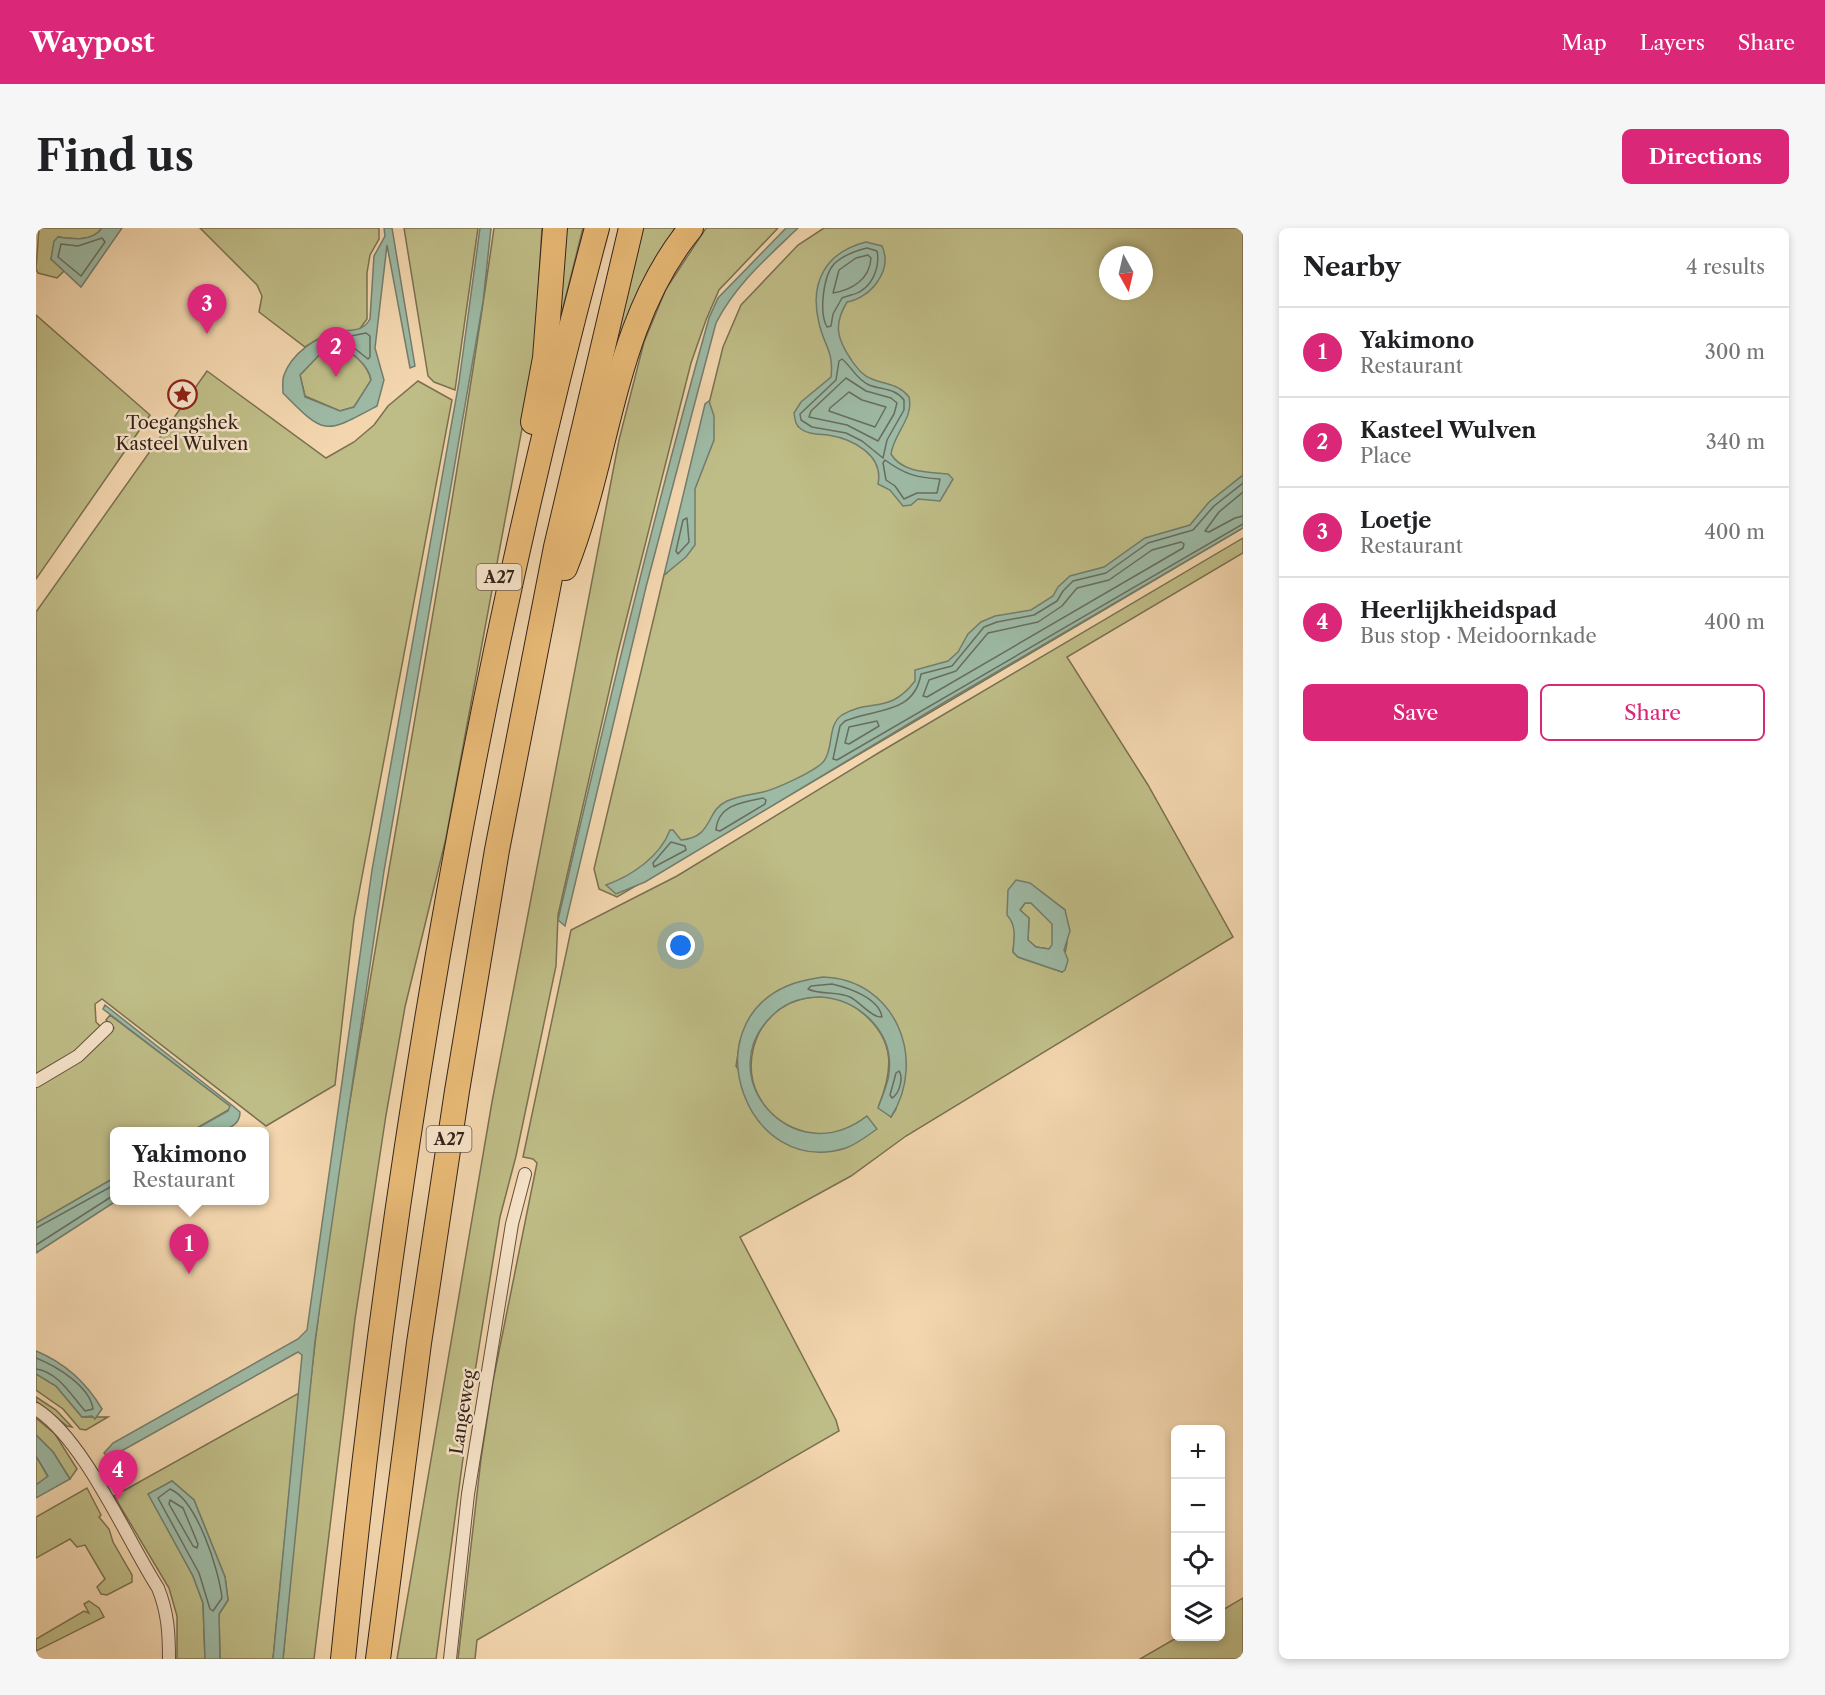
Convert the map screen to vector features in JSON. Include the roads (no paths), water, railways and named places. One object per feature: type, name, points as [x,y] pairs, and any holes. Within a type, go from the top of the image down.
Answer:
[{"type":"highway","name":"A27","points":[[467,798],[465,732],[545,358],[555,228]]},
{"type":"highway","name":"A27","points":[[343,1659],[380,1341],[415,1085],[467,798],[527,507],[597,228]]},
{"type":"highway","name":"A27","points":[[378,1659],[419,1343],[456,1091],[497,850],[556,547],[631,228]]},
{"type":"highway","name":"A27","points":[[543,623],[571,553],[626,355],[656,281],[691,228]]},
{"type":"street","points":[[36,1081],[78,1056],[107,1028]]},
{"type":"street","name":"Langeweg","points":[[450,1659],[468,1494],[512,1224],[525,1174]]},
{"type":"street","points":[[36,1409],[53,1422],[73,1445],[158,1588],[170,1625],[169,1659]]},
{"type":"water","points":[[102,228],[122,228],[81,287],[51,259],[54,241],[58,237],[87,238]]},
{"type":"water","points":[[384,228],[392,228],[415,366],[410,368],[387,245],[375,348],[384,380],[377,406],[335,426],[317,423],[283,393],[284,375],[299,353],[313,342],[337,332],[356,330],[363,327],[370,319],[374,256],[385,236]],"holes":[[[336,345],[363,364],[371,380],[354,407],[340,411],[305,397],[300,375],[322,352]]]},
{"type":"water","points":[[480,228],[491,228],[483,302],[384,871],[315,1341],[283,1659],[273,1659],[302,1355],[298,1352],[109,1458],[104,1453],[113,1443],[298,1339],[307,1330],[372,870],[459,382]]},
{"type":"water","points":[[786,228],[798,228],[743,284],[716,323],[646,587],[565,926],[558,920],[649,543],[709,318],[718,298]]},
{"type":"water","points":[[866,242],[882,246],[885,264],[878,282],[872,289],[847,302],[838,325],[840,339],[852,361],[863,374],[897,387],[909,397],[909,412],[891,454],[902,465],[909,468],[948,474],[953,479],[940,501],[918,499],[911,505],[903,506],[890,490],[878,484],[879,474],[876,465],[865,450],[838,437],[804,431],[796,422],[794,413],[801,402],[831,377],[830,355],[821,331],[817,308],[816,294],[819,282],[831,261],[840,253]]},
{"type":"water","points":[[709,401],[714,416],[714,440],[695,489],[695,545],[686,557],[664,575],[705,404]]},
{"type":"water","points":[[1243,475],[1243,528],[945,702],[645,882],[616,894],[606,885],[644,864],[659,849],[670,830],[673,830],[681,840],[692,838],[704,829],[715,811],[727,801],[777,787],[820,765],[827,756],[837,719],[852,710],[888,702],[906,692],[915,681],[915,670],[948,661],[958,652],[968,634],[981,622],[995,616],[1031,610],[1053,596],[1058,587],[1070,576],[1104,567],[1145,538],[1190,525],[1209,502]]},
{"type":"water","points":[[1016,880],[1030,883],[1065,910],[1070,931],[1064,950],[1068,960],[1065,970],[1062,972],[1018,957],[1013,952],[1014,928],[1007,915],[1008,890]],"holes":[[[1025,903],[1031,903],[1052,924],[1052,945],[1049,949],[1036,947],[1028,940],[1029,918],[1020,910]]]},
{"type":"water","points":[[823,977],[848,981],[869,992],[886,1007],[898,1026],[905,1048],[906,1071],[902,1094],[891,1117],[878,1108],[888,1077],[889,1058],[886,1044],[872,1021],[849,1004],[821,997],[796,1000],[775,1013],[756,1037],[750,1063],[754,1087],[767,1109],[787,1125],[811,1133],[839,1131],[867,1116],[877,1129],[846,1148],[811,1152],[782,1142],[759,1121],[744,1094],[738,1063],[742,1033],[758,1006],[787,986]]},
{"type":"water","points":[[105,1005],[240,1112],[235,1124],[230,1127],[199,1127],[228,1111],[230,1106],[103,1009]]},
{"type":"water","points":[[110,1180],[110,1205],[36,1253],[36,1223]]},
{"type":"water","points":[[36,1351],[56,1361],[74,1374],[89,1390],[102,1409],[95,1419],[92,1416],[82,1417],[56,1386],[36,1374]]},
{"type":"water","points":[[36,1435],[53,1452],[70,1479],[36,1498],[36,1485],[48,1476],[36,1456]]},
{"type":"water","points":[[172,1481],[194,1500],[225,1577],[228,1600],[219,1614],[220,1659],[205,1659],[203,1603],[193,1576],[148,1494]]},
{"type":"place","name":"Loetje","points":[[207,334]]},
{"type":"place","name":"Kasteel Wulven","points":[[336,377]]},
{"type":"place","name":"Toegangshek Kasteel Wulven","points":[[182,394]]},
{"type":"place","name":"Yakimono","points":[[189,1274]]},
{"type":"place","name":"Heerlijkheidspad","points":[[118,1500]]}]
